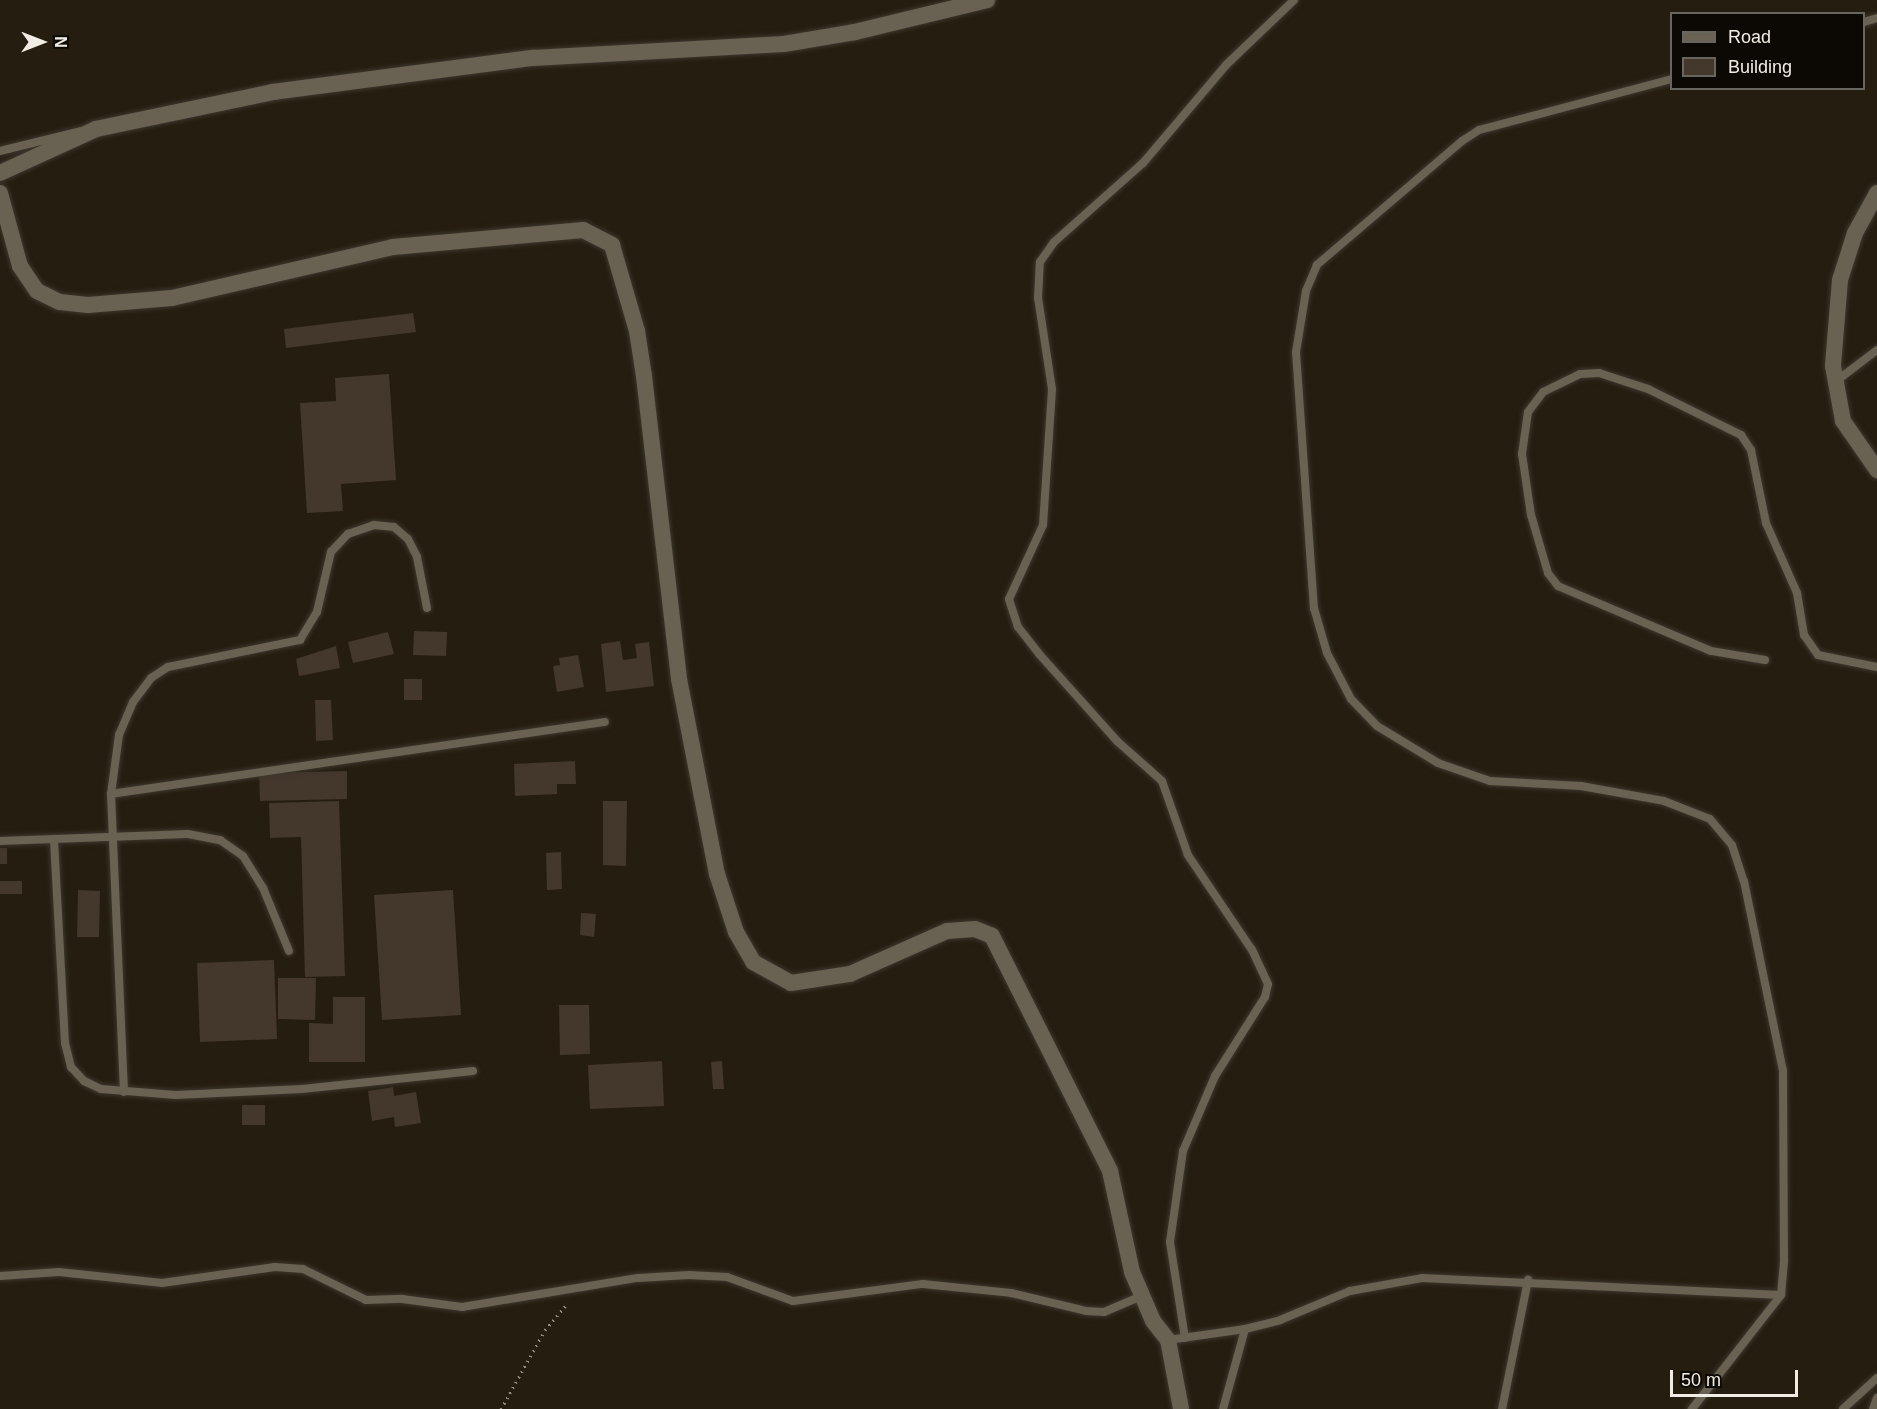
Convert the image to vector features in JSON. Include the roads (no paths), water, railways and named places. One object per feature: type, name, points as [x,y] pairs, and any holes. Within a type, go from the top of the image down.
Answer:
[{"type":"street","points":[[0,173],[96,129],[273,92],[410,72],[533,58],[784,44],[855,32],[987,0]]},
{"type":"street","points":[[0,193],[20,266],[37,291],[60,302],[88,305],[172,298],[383,248],[583,230],[612,245],[637,331],[644,376],[679,679],[717,874],[736,932],[753,962],[791,983],[850,974],[947,931],[975,928],[992,936],[1110,1171],[1140,1297],[1168,1340],[1181,1409]]},
{"type":"street","points":[[1877,193],[1855,233],[1840,280],[1835,382],[1843,421],[1877,470]]},
{"type":"lane","points":[[1185,1338],[1170,1242],[1183,1151],[1215,1076],[1265,997],[1268,984],[1252,950],[1188,855],[1161,781],[1118,742],[1040,655],[1018,627],[1009,599],[1043,525],[1052,389],[1038,298],[1040,262],[1053,242],[1143,163],[1226,65],[1294,0]]},
{"type":"lane","points":[[1670,79],[1479,130],[1317,265],[1306,291],[1296,352],[1314,608],[1327,653],[1351,699],[1377,726],[1438,763],[1490,781],[1581,786],[1664,801],[1710,819],[1732,845],[1744,882],[1783,1071],[1781,1295],[1692,1409]]},
{"type":"lane","points":[[0,151],[96,129]]},
{"type":"lane","points":[[1835,382],[1877,350]]},
{"type":"lane","points":[[1765,660],[1711,651],[1558,586],[1548,573],[1531,515],[1522,454],[1528,412],[1543,392],[1580,374],[1599,373],[1648,389],[1741,435],[1751,450],[1766,523],[1797,593],[1804,635],[1818,655],[1877,667]]},
{"type":"lane","points":[[124,1092],[111,794],[119,735],[133,702],[151,678],[168,667],[276,649],[300,640],[317,612],[331,552],[348,534],[374,525],[394,527],[408,539],[417,557],[427,608]]},
{"type":"lane","points":[[111,794],[605,722]]},
{"type":"lane","points":[[0,841],[188,834],[220,840],[243,856],[263,888],[289,951]]},
{"type":"lane","points":[[54,840],[62,1005],[69,1059],[84,1081],[124,1092],[176,1095],[302,1089],[473,1071]]},
{"type":"lane","points":[[0,1276],[59,1272],[162,1283],[275,1267],[303,1269],[366,1300],[462,1306],[638,1278],[727,1277],[793,1301],[924,1284],[965,1286],[1095,1312],[1140,1297]]},
{"type":"lane","points":[[1168,1340],[1245,1329],[1350,1291],[1389,1282],[1422,1278],[1528,1280],[1781,1295]]},
{"type":"lane","points":[[1502,1409],[1528,1280]]},
{"type":"lane","points":[[1223,1409],[1245,1329]]},
{"type":"lane","points":[[1843,1409],[1877,1378]]},
{"type":"lane","points":[[1873,1409],[1877,1398]]}]
